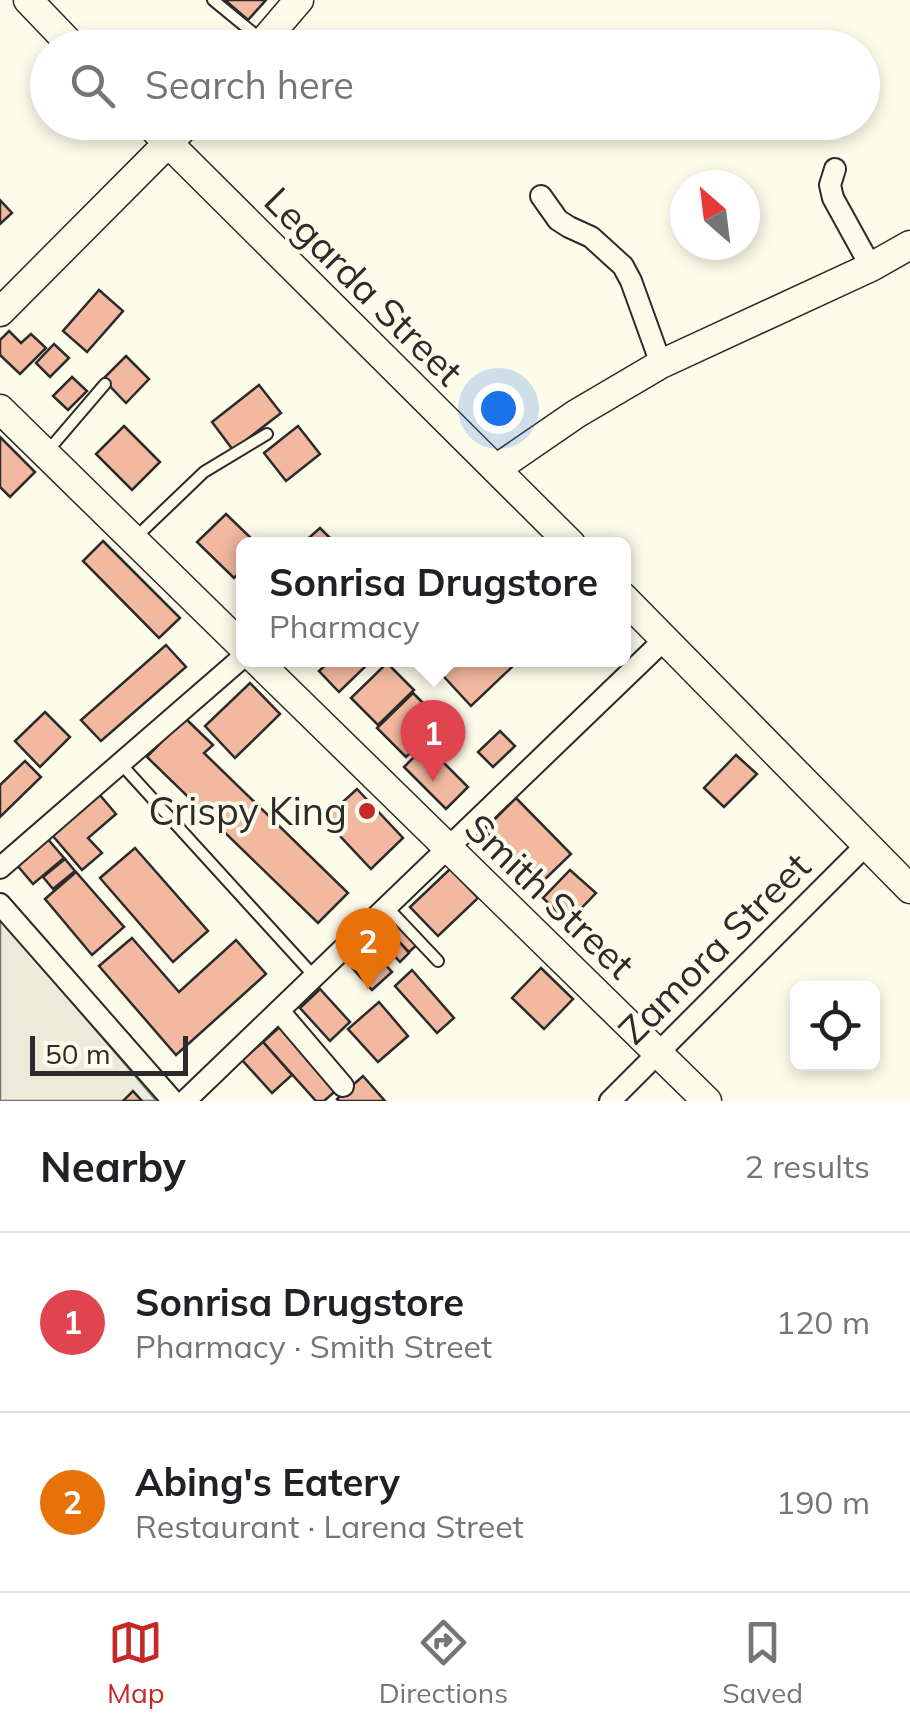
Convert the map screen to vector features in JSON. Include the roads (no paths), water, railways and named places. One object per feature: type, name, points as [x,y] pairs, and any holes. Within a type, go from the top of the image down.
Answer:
[{"type":"street","points":[[28,0],[57,30]]},
{"type":"street","points":[[272,30],[298,0]]},
{"type":"street","name":"Legarda Street","points":[[164,140],[564,537]]},
{"type":"street","points":[[0,312],[173,140]]},
{"type":"street","points":[[835,169],[830,185],[832,198],[871,267]]},
{"type":"street","points":[[542,196],[558,220],[592,237],[623,266],[661,364]]},
{"type":"street","points":[[496,469],[576,414],[661,364],[908,250]]},
{"type":"street","points":[[0,409],[236,640]]},
{"type":"street","points":[[631,605],[910,889]]},
{"type":"street","points":[[185,1101],[665,639]]},
{"type":"street","points":[[0,868],[236,663]]},
{"type":"street","name":"Smith Street","points":[[263,667],[707,1101]]},
{"type":"street","name":"Zamora Street","points":[[610,1101],[866,845]]},
{"type":"street","points":[[0,904],[173,1101]]},
{"type":"street","points":[[279,1011],[343,1086]]},
{"type":"lane","points":[[214,0],[245,30]]},
{"type":"lane","points":[[46,454],[104,384]]},
{"type":"lane","points":[[133,539],[204,472],[268,434]]},
{"type":"lane","points":[[120,763],[315,976]]},
{"type":"lane","points":[[388,907],[438,961]]},
{"type":"place","name":"Sonrisa Drugstore","points":[[433,782]]},
{"type":"place","name":"Crispy King","points":[[367,811]]},
{"type":"place","name":"Abing's Eatery","points":[[368,990]]}]
